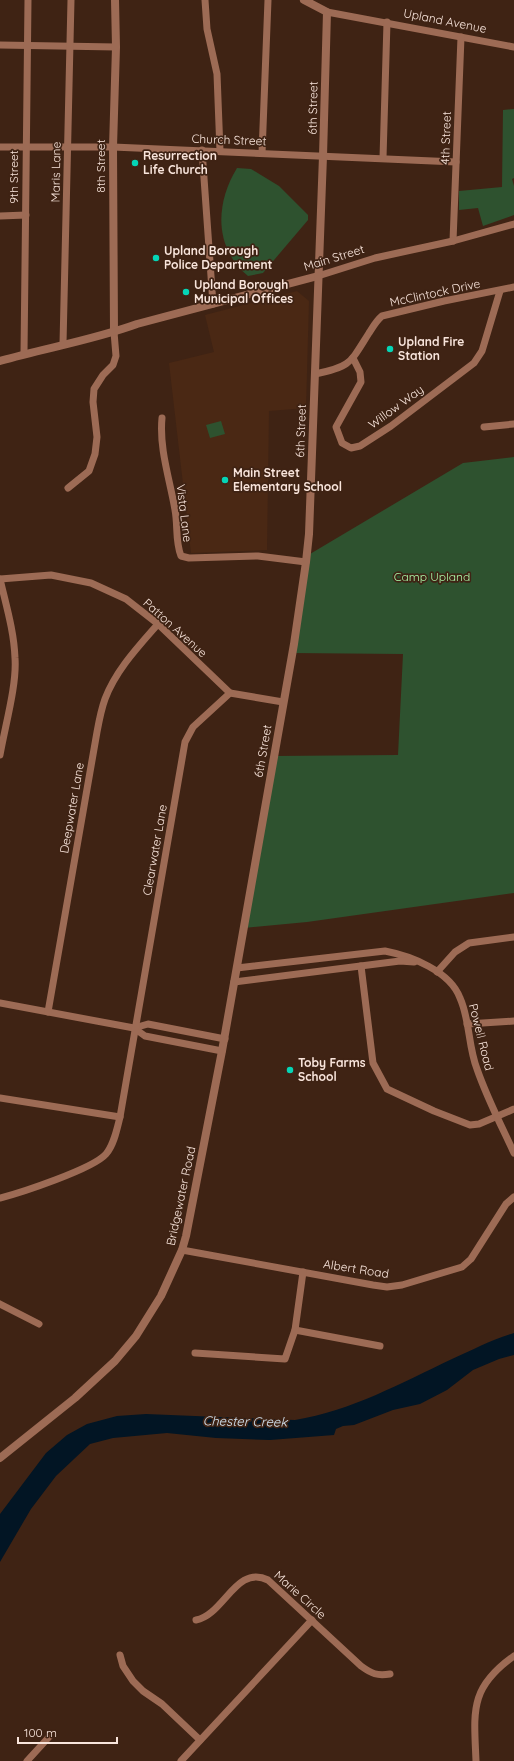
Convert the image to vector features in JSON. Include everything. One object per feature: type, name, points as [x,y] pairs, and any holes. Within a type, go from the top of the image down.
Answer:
[{"type":"street","name":"9th Street","points":[[24,354],[26,215],[25,148],[28,0]]},
{"type":"street","name":"Maris Lane","points":[[63,344],[71,0]]},
{"type":"street","name":"8th Street","points":[[114,332],[113,147],[116,47],[115,0]]},
{"type":"street","points":[[205,0],[207,29],[218,74],[220,151]]},
{"type":"street","points":[[262,153],[268,0]]},
{"type":"street","name":"Upland Avenue","points":[[304,0],[327,12],[387,22],[514,47]]},
{"type":"street","name":"6th Street","points":[[242,942],[306,562],[309,534],[327,12]]},
{"type":"street","points":[[383,158],[387,22]]},
{"type":"street","name":"4th Street","points":[[453,241],[461,37]]},
{"type":"street","points":[[0,45],[116,47]]},
{"type":"street","name":"Church Street","points":[[0,147],[113,147],[456,162]]},
{"type":"street","points":[[202,150],[213,304]]},
{"type":"street","points":[[0,216],[26,215]]},
{"type":"street","name":"Main Street","points":[[0,361],[114,332],[137,324],[318,276],[375,258],[453,241],[514,225]]},
{"type":"street","name":"McClintock Drive","points":[[315,374],[344,367],[353,358],[376,322],[382,316],[444,301],[514,287]]},
{"type":"street","name":"Willow Way","points":[[353,358],[360,372],[361,382],[336,427],[342,443],[352,448],[360,446],[397,421],[474,363],[482,351],[500,291]]},
{"type":"street","points":[[68,488],[89,470],[95,454],[97,437],[93,402],[94,389],[103,375],[113,365],[116,356],[114,332]]},
{"type":"street","name":"Vista Lane","points":[[162,418],[161,434],[175,512],[177,547],[181,556],[189,558],[258,556],[306,562]]},
{"type":"street","points":[[484,427],[514,424]]},
{"type":"street","name":"Patton Avenue","points":[[0,579],[51,575],[91,582],[126,599],[158,624],[230,693]]},
{"type":"street","points":[[0,579],[12,631],[15,659],[14,681],[0,755]]},
{"type":"street","name":"Deepwater Lane","points":[[48,1012],[97,732],[105,699],[115,677],[128,658],[158,624]]},
{"type":"street","points":[[230,693],[283,702]]},
{"type":"street","name":"Clearwater Lane","points":[[0,1198],[24,1191],[91,1165],[106,1154],[115,1137],[120,1117],[134,1028],[185,742],[193,728],[230,693]]},
{"type":"street","points":[[437,972],[455,952],[469,943],[514,937]]},
{"type":"street","name":"Bridgewater Road","points":[[0,1458],[76,1398],[123,1352],[136,1336],[156,1306],[182,1250],[192,1209],[242,942]]},
{"type":"street","name":"Powell Road","points":[[237,968],[385,951],[401,954],[420,962],[437,972],[450,983],[460,997],[467,1024],[470,1045],[477,1069],[514,1153]]},
{"type":"street","name":"Powell Road","points":[[234,982],[400,961],[420,962]]},
{"type":"street","points":[[361,966],[373,1062],[387,1089],[434,1111],[470,1125],[479,1124],[514,1109]]},
{"type":"street","points":[[0,1003],[134,1028],[145,1036],[222,1051]]},
{"type":"street","points":[[467,1024],[514,1021]]},
{"type":"street","points":[[134,1028],[148,1024],[224,1039]]},
{"type":"street","points":[[0,1098],[120,1117]]},
{"type":"street","name":"Albert Road","points":[[182,1250],[387,1287],[402,1285],[451,1272],[462,1267],[471,1258],[506,1204],[514,1197]]},
{"type":"street","points":[[196,1353],[285,1359],[294,1330],[303,1272]]},
{"type":"street","points":[[0,1304],[39,1324]]},
{"type":"street","points":[[294,1330],[380,1346]]},
{"type":"street","name":"Marie Circle","points":[[196,1620],[203,1619],[212,1613],[244,1580],[251,1576],[260,1576],[268,1580],[361,1666],[380,1676],[390,1674]]},
{"type":"street","points":[[181,1761],[312,1620]]},
{"type":"street","points":[[120,1655],[123,1666],[142,1691],[162,1704],[200,1740]]},
{"type":"street","points":[[476,1761],[474,1717],[476,1703],[483,1687],[492,1675],[514,1656]]},
{"type":"street","points":[[27,1761],[49,1737]]},
{"type":"shaded area","name":"Main Street Elementary School","points":[[297,291],[309,301],[306,408],[269,411],[267,550],[191,553],[169,363],[214,352],[205,315]]},
{"type":"green space","points":[[514,109],[514,178],[512,179],[514,186],[514,215],[483,226],[478,208],[459,210],[459,191],[502,187],[503,110]]},
{"type":"green space","points":[[237,168],[251,169],[279,186],[308,215],[308,220],[263,273],[248,276],[237,265],[229,252],[224,239],[222,225],[222,211],[225,196]]},
{"type":"green space","points":[[221,421],[225,434],[210,438],[206,425]]},
{"type":"green space","name":"Camp Upland","points":[[514,457],[514,893],[307,922],[244,928],[274,756],[398,755],[403,654],[291,653],[310,554],[463,463]]},
{"type":"water","name":"Chester Creek","points":[[514,1333],[514,1355],[499,1359],[473,1370],[447,1390],[420,1404],[393,1410],[354,1425],[343,1426],[336,1429],[334,1435],[270,1440],[216,1438],[167,1433],[113,1438],[90,1444],[56,1476],[31,1509],[0,1562],[0,1514],[46,1453],[67,1435],[87,1424],[117,1416],[146,1414],[295,1420],[316,1416],[356,1403],[498,1338]]},
{"type":"place","name":"Resurrection Life Church","points":[[135,163]]},
{"type":"place","name":"Upland Borough Police Department","points":[[156,258]]},
{"type":"place","name":"Upland Borough Municipal Offices","points":[[186,292]]},
{"type":"place","name":"Upland Fire Station","points":[[390,349]]},
{"type":"place","name":"Main Street Elementary School","points":[[225,480]]},
{"type":"place","name":"Toby Farms School","points":[[290,1070]]}]
